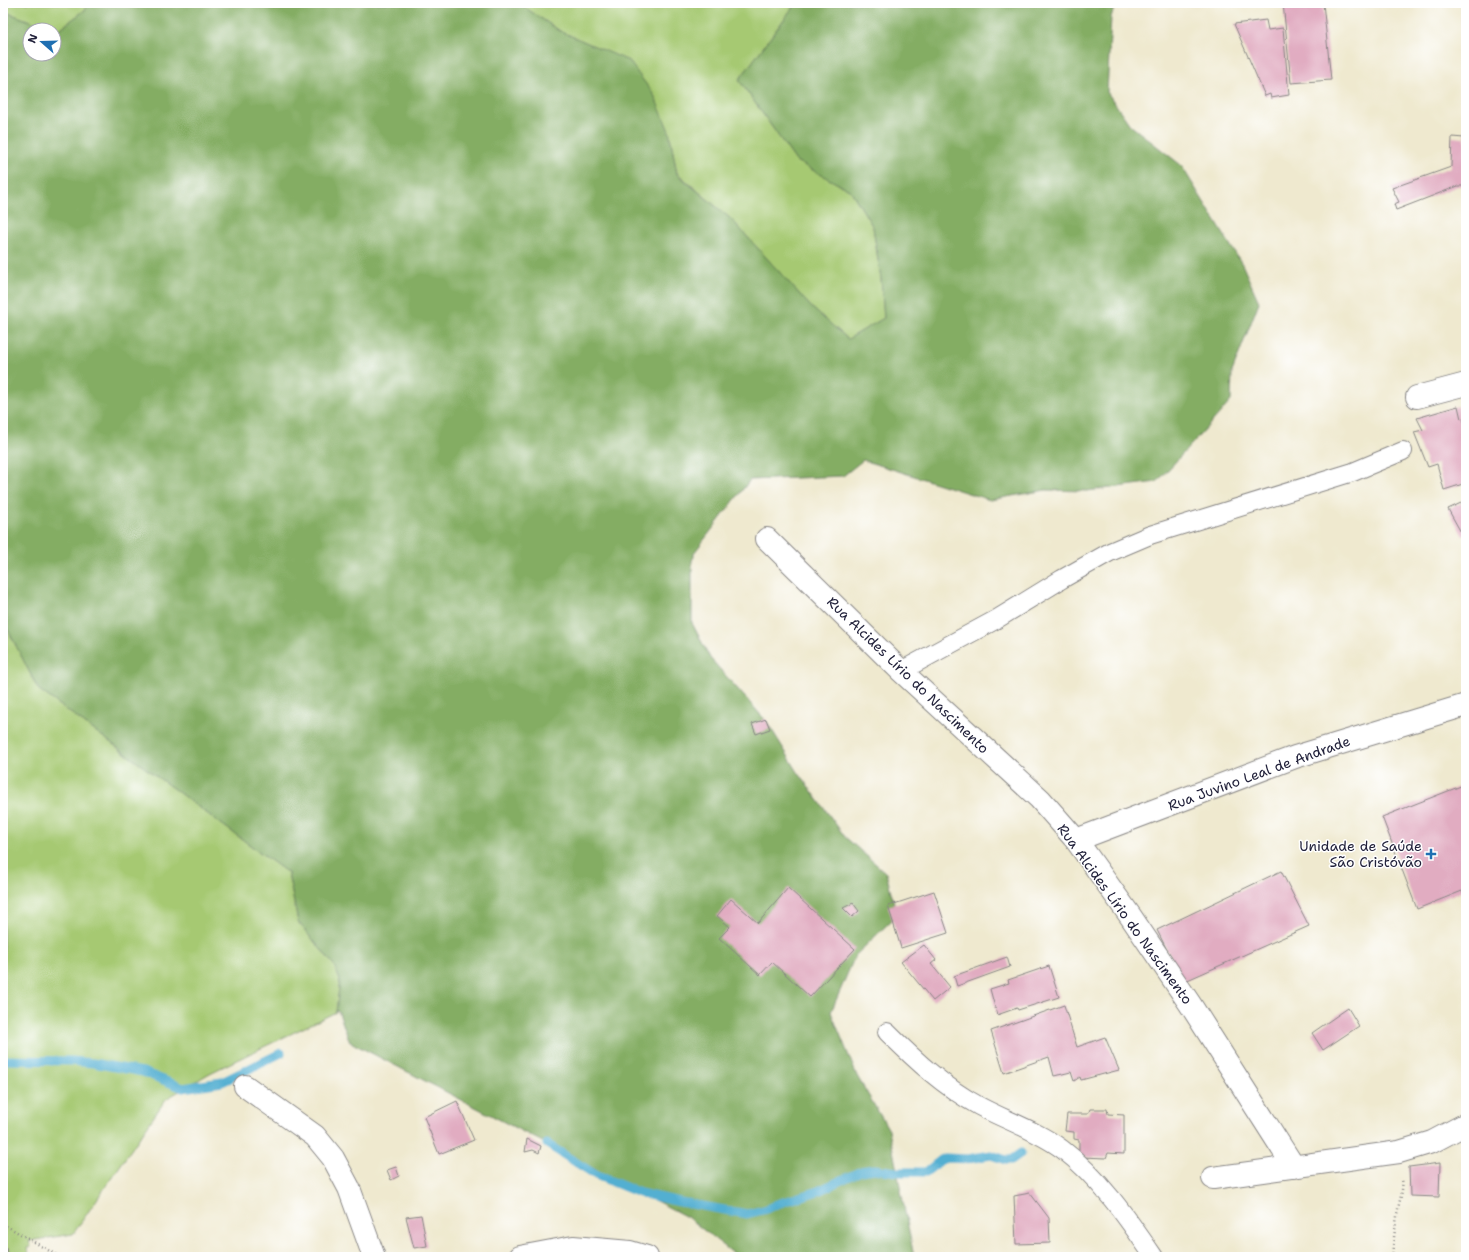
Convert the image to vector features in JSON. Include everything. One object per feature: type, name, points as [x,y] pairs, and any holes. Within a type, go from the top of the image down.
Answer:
[{"type":"street","points":[[1417,397],[1466,384]]},
{"type":"street","name":"Rua Alcides Lírio do Nascimento","points":[[767,539],[901,671],[1040,799],[1076,840],[1190,1004],[1294,1167]]},
{"type":"street","name":"Rua Juvino Leal de Andrade","points":[[1076,840],[1295,757],[1466,705]]},
{"type":"street","points":[[246,1086],[315,1136],[334,1158],[349,1188],[374,1257]]},
{"type":"street","points":[[1213,1178],[1400,1152],[1432,1142],[1466,1124]]},
{"type":"street","points":[[520,1257],[573,1247],[630,1252],[647,1257]]},
{"type":"lane","points":[[901,671],[997,619],[1062,579],[1110,552],[1150,535],[1353,472],[1403,451]]},
{"type":"lane","points":[[887,1032],[925,1067],[960,1095],[1036,1132],[1063,1150],[1083,1168],[1115,1202],[1154,1257]]},
{"type":"path","points":[[1392,1257],[1397,1215],[1403,1186],[1400,1152]]},
{"type":"path","points":[[3,1224],[60,1257]]},
{"type":"path","points":[[89,1257],[97,1254],[110,1257]]},
{"type":"green space","points":[[3,3],[89,3],[85,10],[62,27],[62,22],[33,22],[3,11]]},
{"type":"green space","points":[[89,3],[518,3],[560,31],[629,61],[654,95],[669,131],[677,174],[732,220],[812,308],[848,339],[884,318],[881,279],[873,227],[851,191],[796,161],[739,80],[796,3],[1116,3],[1111,17],[1107,92],[1130,125],[1181,165],[1242,264],[1259,302],[1232,372],[1231,401],[1157,482],[1087,491],[1046,490],[990,500],[863,460],[843,476],[750,480],[694,553],[692,560],[692,623],[710,658],[767,722],[798,772],[845,837],[886,873],[897,915],[855,956],[831,1012],[857,1076],[889,1130],[914,1257],[738,1257],[687,1217],[350,1042],[338,1011],[336,1012],[340,980],[334,965],[298,922],[288,873],[38,689],[3,620],[3,11],[33,22],[22,22],[22,62],[62,62],[62,27],[85,10]]},
{"type":"green space","points":[[518,3],[796,3],[739,80],[796,161],[851,191],[873,227],[881,279],[884,318],[848,339],[812,308],[732,220],[677,173],[669,131],[630,62],[560,31]]},
{"type":"green space","points":[[3,620],[38,689],[288,873],[298,922],[334,965],[340,980],[336,1012],[210,1073],[166,1099],[73,1234],[29,1241],[31,1247],[27,1248],[30,1257],[3,1257]]},
{"type":"building","points":[[1283,3],[1323,3],[1331,80],[1291,83]]},
{"type":"building","points":[[1461,17],[1466,17],[1466,54],[1464,54]]},
{"type":"building","points":[[1266,20],[1268,30],[1283,28],[1289,95],[1271,98],[1270,94],[1265,96],[1234,24]]},
{"type":"building","points":[[1465,127],[1466,186],[1458,186],[1396,210],[1394,204],[1399,202],[1392,188],[1451,167],[1452,137],[1464,138]]},
{"type":"building","points":[[1458,406],[1461,419],[1463,418],[1466,428],[1466,483],[1444,490],[1437,464],[1428,467],[1414,432],[1423,430],[1417,418]]},
{"type":"building","points":[[1461,503],[1466,513],[1466,535],[1463,536],[1448,509]]},
{"type":"building","points":[[766,719],[770,729],[756,734],[752,724]]},
{"type":"building","name":"Unidade de Saúde São Cristóvão","points":[[1466,784],[1466,900],[1462,891],[1417,909],[1382,817]]},
{"type":"building","points":[[1281,871],[1309,926],[1183,982],[1157,930]]},
{"type":"building","points":[[788,888],[855,949],[810,997],[772,962],[760,975],[719,938],[730,927],[717,916],[731,899],[758,923]]},
{"type":"building","points":[[934,891],[948,933],[901,948],[888,906]]},
{"type":"building","points":[[853,903],[859,911],[852,917],[843,908]]},
{"type":"building","points":[[924,945],[936,960],[931,964],[950,987],[933,1001],[901,962]]},
{"type":"building","points":[[1007,957],[1010,967],[957,986],[954,976]]},
{"type":"building","points":[[1049,966],[1059,997],[997,1015],[990,989],[1009,983],[1008,980]]},
{"type":"building","points":[[1064,1005],[1077,1047],[1105,1037],[1119,1070],[1081,1080],[1080,1077],[1074,1081],[1071,1072],[1054,1076],[1049,1057],[1004,1073],[991,1031]]},
{"type":"building","points":[[1348,1008],[1359,1026],[1323,1050],[1312,1033]]},
{"type":"building","points":[[457,1101],[474,1140],[439,1154],[424,1117]]},
{"type":"building","points":[[1090,1109],[1107,1109],[1108,1114],[1124,1115],[1124,1154],[1108,1153],[1106,1158],[1082,1157],[1079,1153],[1079,1140],[1074,1139],[1074,1132],[1065,1131],[1067,1114],[1088,1114]]},
{"type":"building","points":[[527,1139],[541,1146],[539,1153],[533,1150],[525,1152]]},
{"type":"building","points":[[1440,1163],[1439,1197],[1410,1196],[1409,1167]]},
{"type":"building","points":[[396,1167],[399,1176],[391,1180],[387,1170]]},
{"type":"building","points":[[1030,1193],[1049,1218],[1050,1243],[1016,1244],[1014,1196]]},
{"type":"building","points":[[421,1215],[427,1246],[414,1248],[406,1217]]},
{"type":"building","points":[[4,1239],[8,1257],[3,1257]]},
{"type":"waterway","points":[[3,1060],[72,1061],[93,1063],[143,1072],[183,1088],[222,1082],[281,1053]]},
{"type":"waterway","points":[[547,1144],[596,1175],[640,1193],[747,1214],[767,1209],[777,1204],[818,1191],[861,1171],[874,1169],[897,1172],[926,1172],[941,1160],[946,1158],[968,1159],[991,1155],[1006,1160],[1011,1160],[1021,1153]]},
{"type":"place","name":"Unidade de Saúde São Cristóvão","points":[[1431,854]]}]
